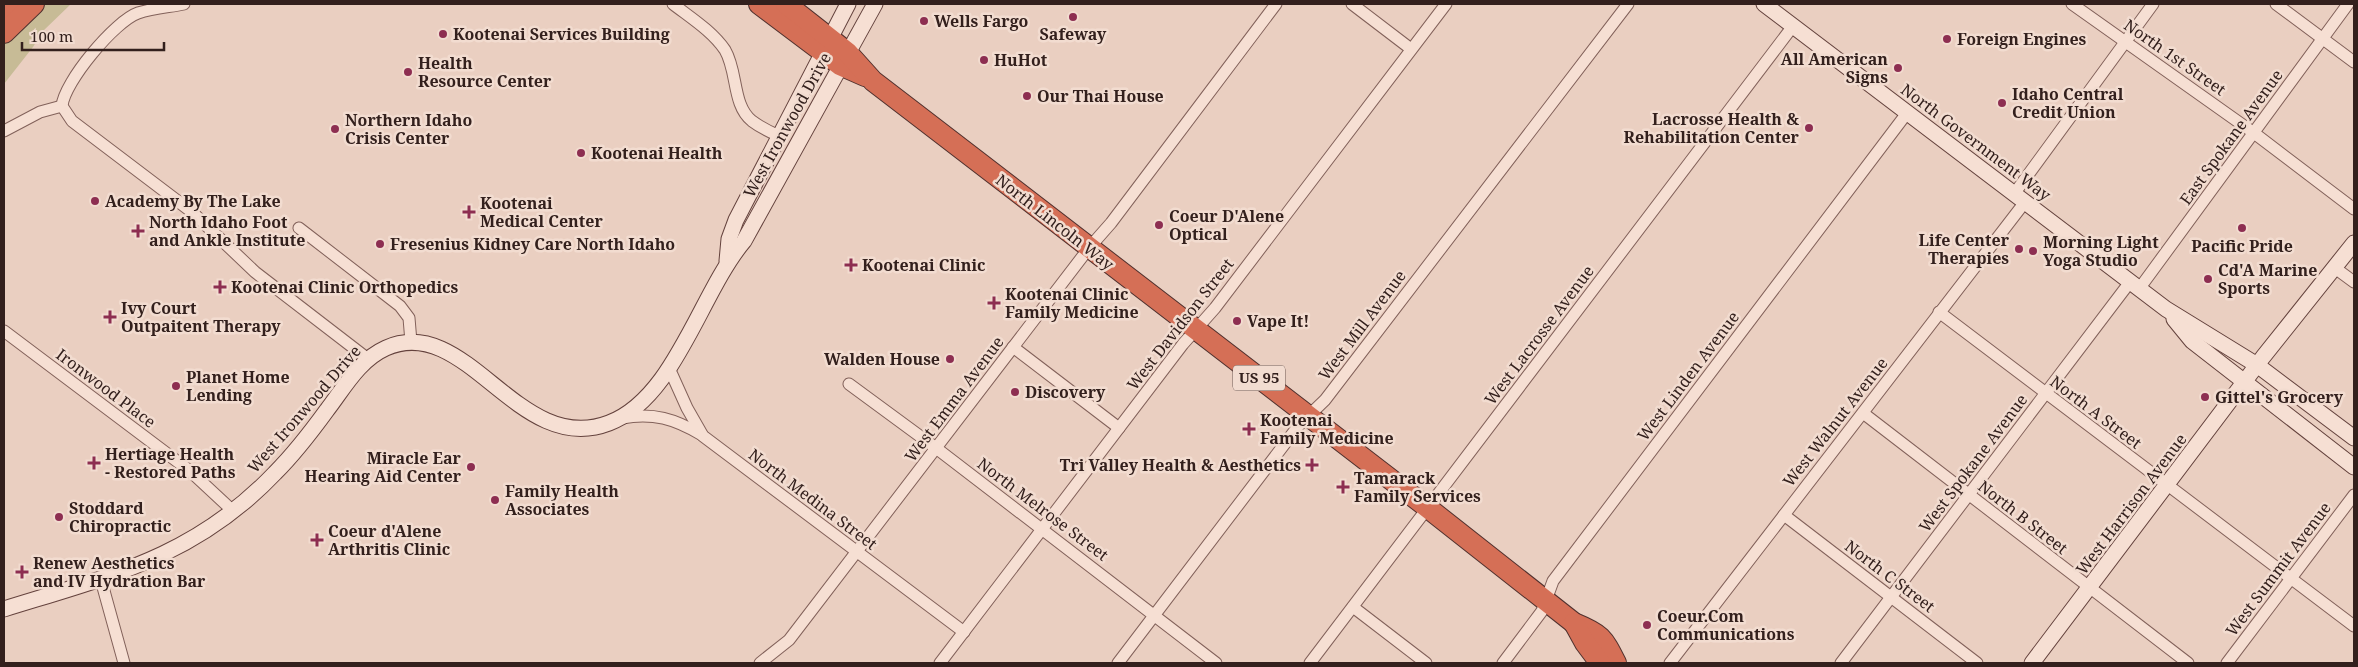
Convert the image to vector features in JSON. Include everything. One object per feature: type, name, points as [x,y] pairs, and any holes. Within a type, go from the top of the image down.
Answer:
[{"type":"highway","points":[[4,14],[12,4]]},
{"type":"highway","points":[[4,34],[34,4]]},
{"type":"highway","name":"US 95","points":[[759,4],[826,45],[844,59]]},
{"type":"highway","name":"US 95","points":[[786,4],[826,45]]},
{"type":"highway","name":"North Lincoln Way","points":[[844,59],[1547,600]]},
{"type":"highway","name":"US 95","points":[[1547,600],[1574,623],[1596,632],[1608,647],[1616,663]]},
{"type":"highway","name":"US 95","points":[[1574,623],[1585,643],[1600,663]]},
{"type":"street","points":[[62,106],[66,91],[90,58],[116,28],[137,13],[184,4]]},
{"type":"street","points":[[673,4],[714,36],[725,51],[736,79],[738,96],[744,112],[752,121],[779,136]]},
{"type":"street","name":"West Ironwood Drive","points":[[727,261],[729,239],[736,220],[848,4]]},
{"type":"street","name":"West Ironwood Drive","points":[[4,609],[101,580],[160,557],[190,540],[233,511],[275,473],[368,359],[385,348],[419,342],[452,354],[526,410],[547,422],[568,428],[585,428],[608,424],[620,419],[648,396],[670,368],[727,261],[744,241],[875,4]]},
{"type":"street","name":"West Emma Avenue","points":[[760,663],[790,640],[1088,248],[1111,223],[1276,4]]},
{"type":"street","points":[[1352,4],[1411,49]]},
{"type":"street","name":"West Davidson Street","points":[[940,663],[1119,428],[1215,308],[1446,4]]},
{"type":"street","name":"West Mill Avenue","points":[[1118,663],[1299,425],[1325,400],[1628,4]]},
{"type":"street","name":"North Government Way","points":[[1764,4],[2166,309],[2257,365],[2354,438]]},
{"type":"street","name":"North 1st Street","points":[[2072,4],[2254,133],[2354,209]]},
{"type":"street","name":"West Walnut Avenue","points":[[1670,663],[1939,312],[2153,4]]},
{"type":"street","points":[[2276,4],[2354,62]]},
{"type":"street","name":"East Spokane Avenue","points":[[2135,285],[2254,133],[2348,4]]},
{"type":"street","name":"West Lacrosse Avenue","points":[[1310,663],[1794,26]]},
{"type":"street","points":[[4,131],[40,112],[62,106]]},
{"type":"street","points":[[62,106],[72,120],[192,212],[255,272],[368,359]]},
{"type":"street","name":"West Linden Avenue","points":[[1504,663],[1542,611],[1555,579],[1908,113]]},
{"type":"street","points":[[299,228],[400,306],[409,318],[411,342]]},
{"type":"street","name":"West Harrison Avenue","points":[[2032,663],[2243,383],[2354,243]]},
{"type":"street","points":[[2336,268],[2354,282]]},
{"type":"street","name":"West Spokane Avenue","points":[[1841,663],[2045,394],[2135,285]]},
{"type":"street","name":"North Government Way","points":[[2166,309],[2192,341],[2243,383],[2354,467]]},
{"type":"street","name":"North A Street","points":[[1939,312],[2354,626]]},
{"type":"street","name":"Ironwood Place","points":[[4,331],[190,471],[233,511]]},
{"type":"street","points":[[1013,348],[1119,428]]},
{"type":"street","name":"North Medina Street","points":[[670,368],[687,408],[703,436],[856,553],[964,632]]},
{"type":"street","name":"North Melrose Street","points":[[850,384],[1216,663]]},
{"type":"street","name":"North B Street","points":[[1863,413],[2089,589],[2188,663]]},
{"type":"street","points":[[620,419],[644,415],[658,416],[675,420],[703,436]]},
{"type":"street","name":"West Summit Avenue","points":[[2227,663],[2354,495]]},
{"type":"street","name":"North C Street","points":[[1784,515],[1977,663]]},
{"type":"street","points":[[101,580],[124,663]]},
{"type":"street","points":[[1353,607],[1426,663]]},
{"type":"shaded area","points":[[43,4],[71,4],[43,31],[4,84],[4,42]]},
{"type":"place","name":"Safeway","points":[[1073,17]]},
{"type":"place","name":"Wells Fargo","points":[[924,21]]},
{"type":"place","name":"Kootenai Services Building","points":[[443,34]]},
{"type":"place","name":"Foreign Engines","points":[[1947,39]]},
{"type":"place","name":"HuHot","points":[[984,60]]},
{"type":"place","name":"All American Signs","points":[[1898,68]]},
{"type":"place","name":"Health Resource Center","points":[[408,72]]},
{"type":"place","name":"Our Thai House","points":[[1027,96]]},
{"type":"place","name":"Idaho Central Credit Union","points":[[2002,103]]},
{"type":"place","name":"Lacrosse Health & Rehabilitation Center","points":[[1809,128]]},
{"type":"place","name":"Northern Idaho Crisis Center","points":[[335,129]]},
{"type":"place","name":"Kootenai Health","points":[[581,153]]},
{"type":"place","name":"Academy By The Lake","points":[[95,201]]},
{"type":"place","name":"Kootenai Medical Center","points":[[469,212]]},
{"type":"place","name":"Coeur D'Alene Optical","points":[[1159,225]]},
{"type":"place","name":"Pacific Pride","points":[[2242,228]]},
{"type":"place","name":"North Idaho Foot and Ankle Institute","points":[[138,231]]},
{"type":"place","name":"Fresenius Kidney Care North Idaho","points":[[380,244]]},
{"type":"place","name":"Life Center Therapies","points":[[2019,249]]},
{"type":"place","name":"Morning Light Yoga Studio","points":[[2033,251]]},
{"type":"place","name":"Kootenai Clinic","points":[[851,265]]},
{"type":"place","name":"Cd'A Marine Sports","points":[[2208,279]]},
{"type":"place","name":"Kootenai Clinic Orthopedics","points":[[220,287]]},
{"type":"place","name":"Kootenai Clinic Family Medicine","points":[[994,303]]},
{"type":"place","name":"Ivy Court Outpaitent Therapy","points":[[110,317]]},
{"type":"place","name":"Vape It!","points":[[1237,321]]},
{"type":"place","name":"Walden House","points":[[950,359]]},
{"type":"place","name":"Planet Home Lending","points":[[176,386]]},
{"type":"place","name":"Discovery","points":[[1015,392]]},
{"type":"place","name":"Gittel's Grocery","points":[[2205,397]]},
{"type":"place","name":"Kootenai Family Medicine","points":[[1249,429]]},
{"type":"place","name":"Hertiage Health - Restored Paths","points":[[94,463]]},
{"type":"place","name":"Tri Valley Health & Aesthetics","points":[[1312,465]]},
{"type":"place","name":"Miracle Ear Hearing Aid Center","points":[[471,467]]},
{"type":"place","name":"Tamarack Family Services","points":[[1343,487]]},
{"type":"place","name":"Family Health Associates","points":[[495,500]]},
{"type":"place","name":"Stoddard Chiropractic","points":[[59,517]]},
{"type":"place","name":"Coeur d'Alene Arthritis Clinic","points":[[317,540]]},
{"type":"place","name":"Renew Aesthetics and IV Hydration Bar","points":[[22,572]]},
{"type":"place","name":"Coeur.Com Communications","points":[[1647,625]]}]
